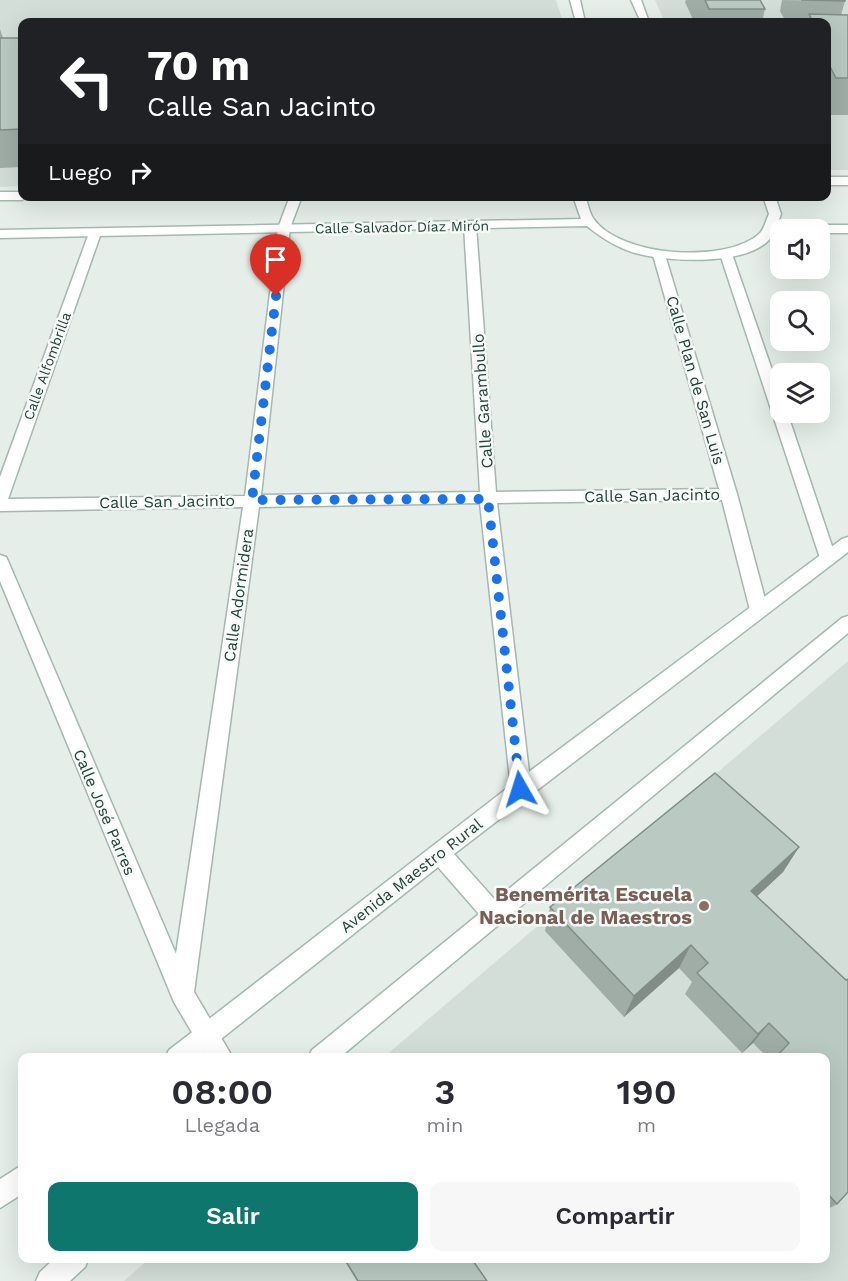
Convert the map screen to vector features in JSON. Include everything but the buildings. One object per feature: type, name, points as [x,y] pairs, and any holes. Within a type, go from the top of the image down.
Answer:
[{"type":"street","points":[[575,0],[580,18]]},
{"type":"street","points":[[636,0],[643,18]]},
{"type":"street","points":[[831,181],[848,181]]},
{"type":"street","points":[[0,196],[18,196]]},
{"type":"street","name":"Calle Adormidera","points":[[182,994],[252,500],[284,228],[294,201]]},
{"type":"street","points":[[579,201],[580,210],[588,222],[613,240],[630,248],[659,255],[694,258],[726,254],[746,248],[770,230]]},
{"type":"street","points":[[771,201],[775,213],[774,219]]},
{"type":"street","name":"Calle Salvador Díaz Mirón","points":[[0,234],[588,222]]},
{"type":"street","name":"Calle Garambullo","points":[[470,226],[488,499],[520,789]]},
{"type":"street","points":[[830,229],[848,229]]},
{"type":"street","name":"Calle Alfombrilla","points":[[0,499],[95,233]]},
{"type":"street","points":[[726,254],[828,558]]},
{"type":"street","name":"Calle Plan de San Luis","points":[[659,255],[729,494],[759,610]]},
{"type":"street","name":"Calle San Jacinto","points":[[0,505],[729,494]]},
{"type":"street","name":"Avenida Maestro Rural","points":[[183,1053],[520,789],[848,543]]},
{"type":"street","name":"Calle José Parres","points":[[0,561],[182,994],[218,1053]]},
{"type":"street","points":[[326,1053],[848,623]]},
{"type":"street","points":[[439,853],[495,916]]},
{"type":"street","points":[[0,1195],[18,1181]]},
{"type":"street","points":[[49,1281],[70,1263]]},
{"type":"shaded area","points":[[0,0],[556,0],[562,18],[18,18],[18,186],[0,187]]},
{"type":"shaded area","points":[[655,0],[848,0],[848,170],[831,170],[831,18],[663,18]]},
{"type":"shaded area","name":"Benemérita Escuela Nacional de Maestros","points":[[848,661],[848,1281],[124,1281],[144,1263],[830,1263],[830,1053],[389,1053]]},
{"type":"place","name":"Benemérita Escuela Nacional de Maestros","points":[[704,906]]},
{"type":"route","points":[[276,296],[252,500],[488,499],[520,789]]}]
